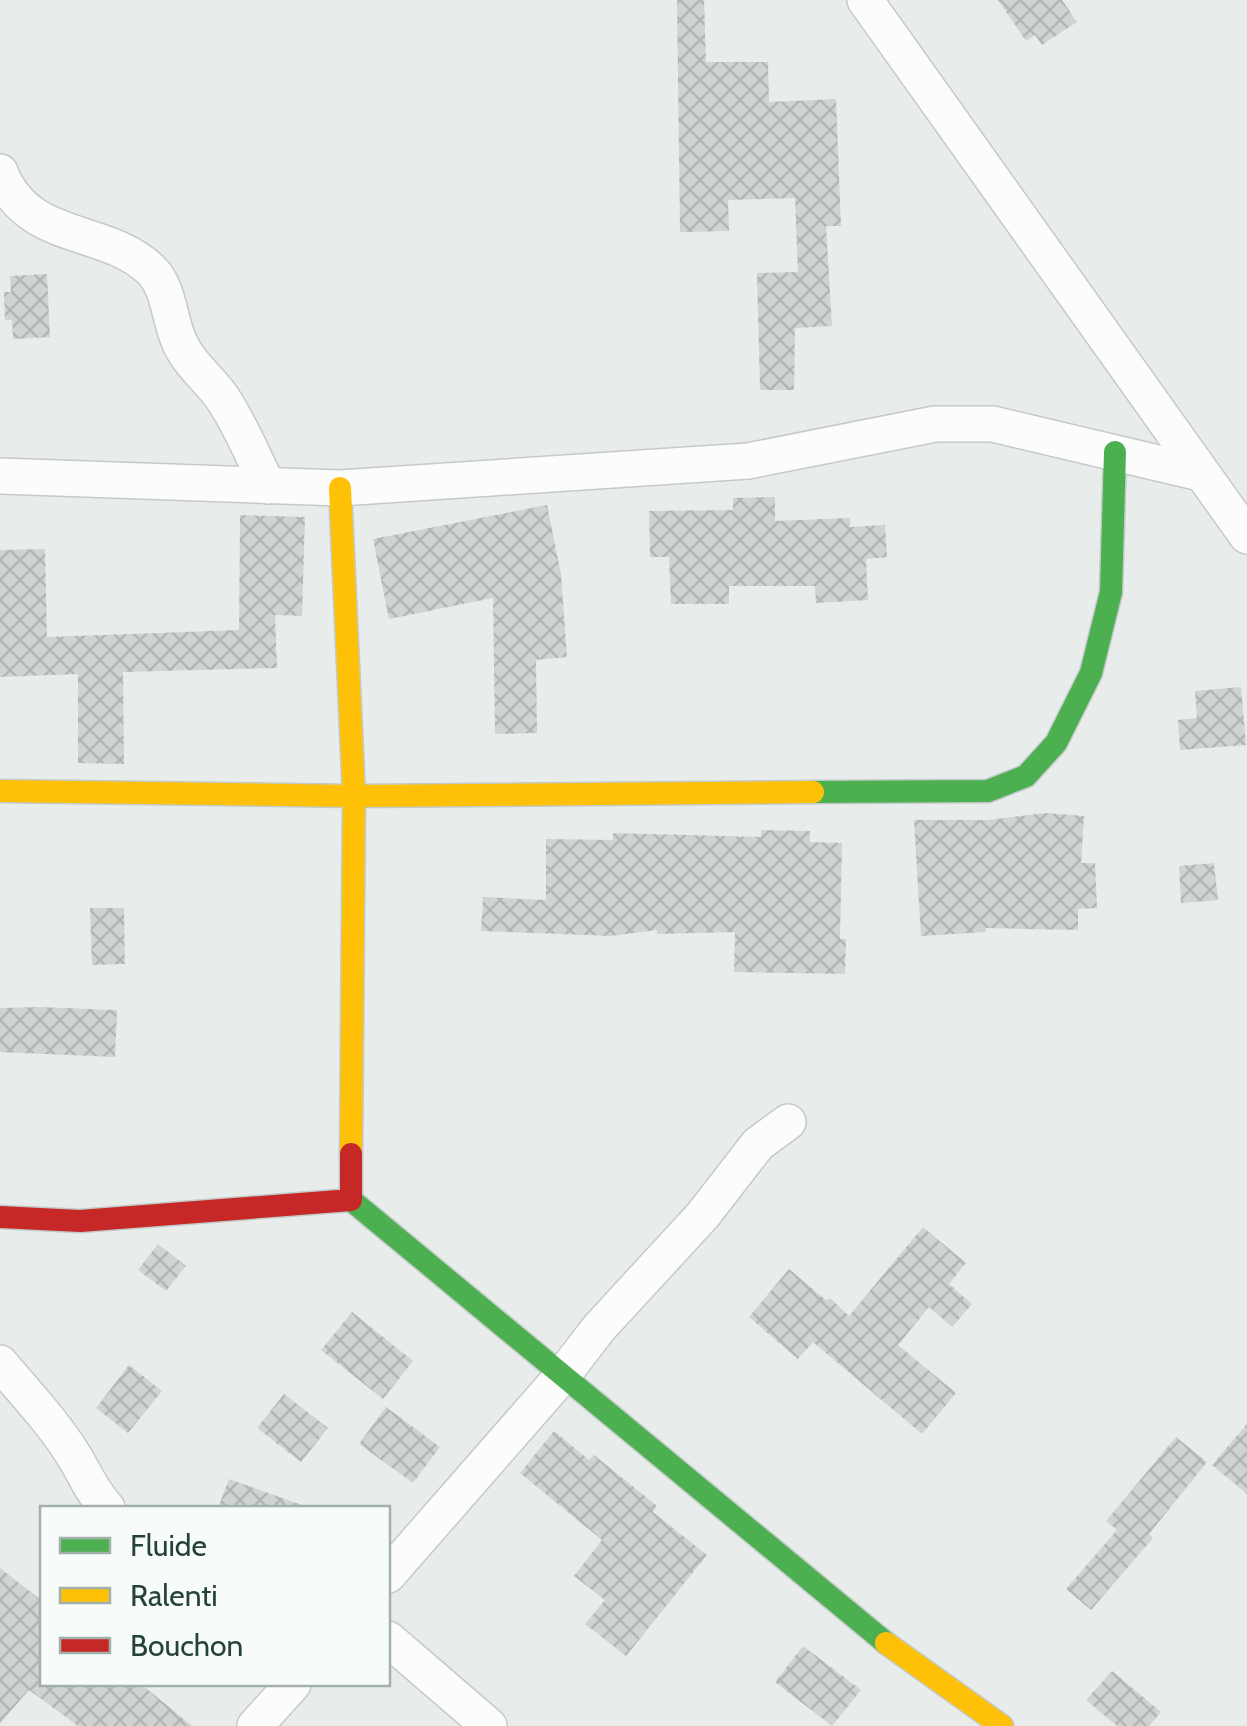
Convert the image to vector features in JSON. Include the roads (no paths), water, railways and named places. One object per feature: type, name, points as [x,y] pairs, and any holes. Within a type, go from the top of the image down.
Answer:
[{"type":"street","points":[[865,0],[1247,536]]},
{"type":"street","points":[[0,172],[5,186],[22,208],[128,255],[152,271],[164,294],[179,344],[221,396],[268,486]]},
{"type":"street","points":[[0,476],[340,488],[748,461],[935,424],[994,424],[1200,473]]},
{"type":"street","points":[[0,791],[354,796],[988,791],[1026,776],[1056,743],[1091,673],[1111,592],[1115,452]]},
{"type":"street","points":[[340,488],[354,796],[351,1200]]},
{"type":"street","points":[[390,1573],[562,1376],[599,1328],[703,1215],[758,1144],[788,1122]]},
{"type":"street","points":[[0,1217],[80,1221],[351,1200],[870,1632],[1002,1726]]},
{"type":"street","points":[[0,1363],[55,1429],[92,1492],[105,1506]]},
{"type":"street","points":[[390,1641],[489,1726]]},
{"type":"street","points":[[256,1726],[290,1686]]}]
